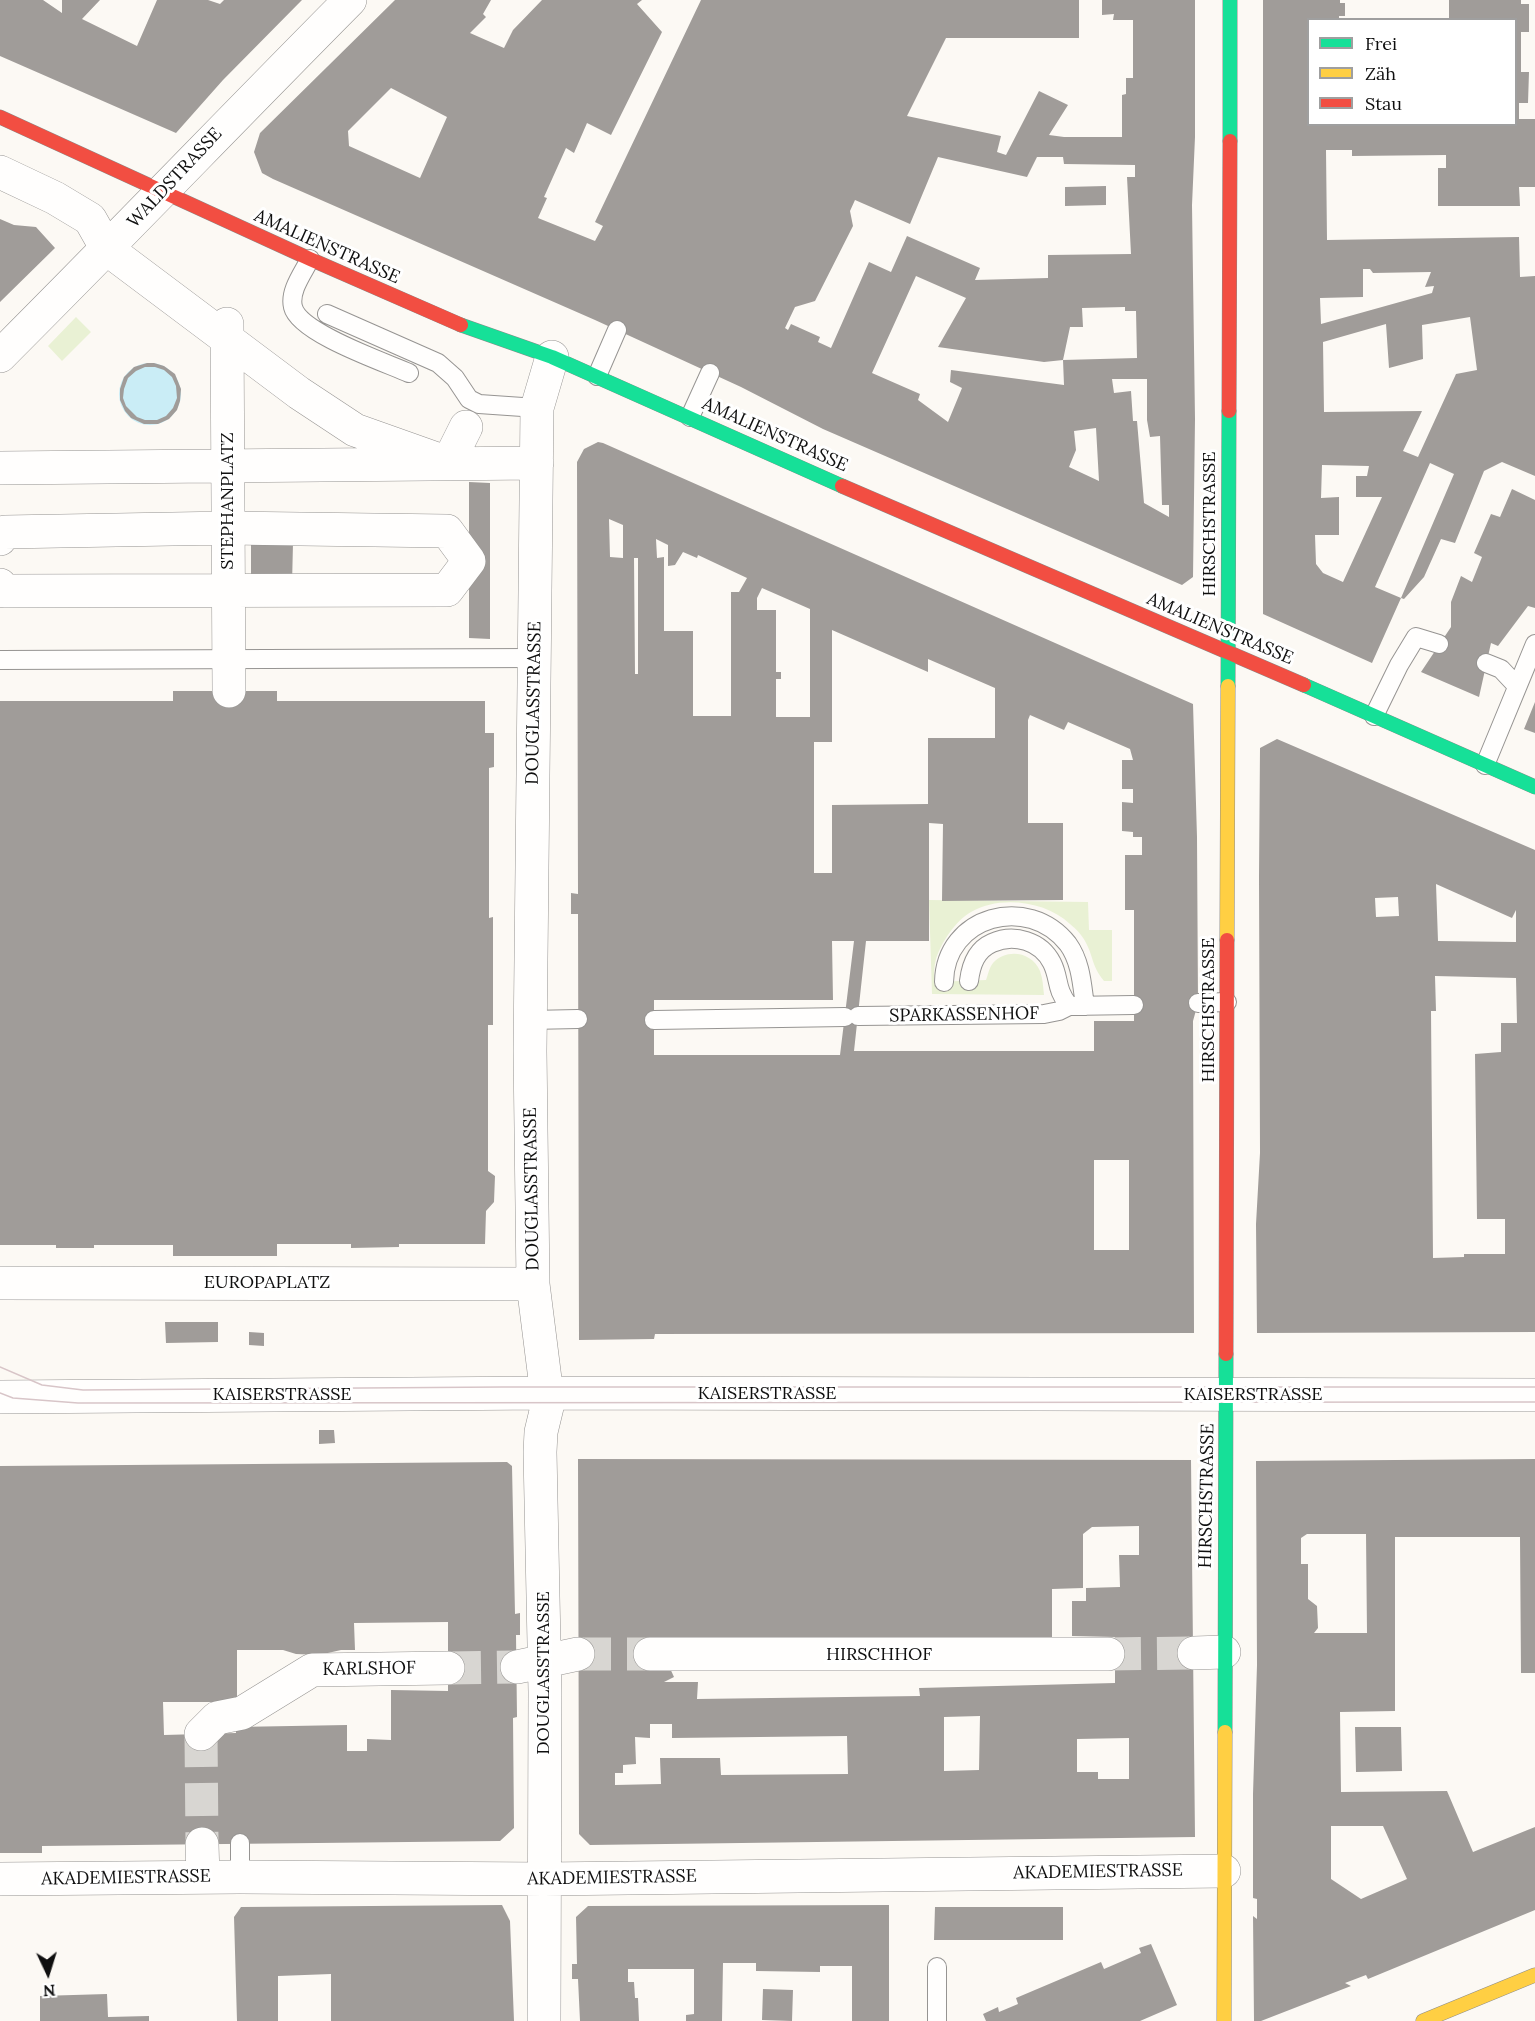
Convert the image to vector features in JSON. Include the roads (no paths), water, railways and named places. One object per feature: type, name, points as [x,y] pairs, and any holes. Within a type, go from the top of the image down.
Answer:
[{"type":"street","name":"WALDSTRASSE","points":[[0,356],[350,0]]},
{"type":"street","name":"HIRSCHSTRASSE","points":[[1224,2021],[1224,1871],[1209,1653],[1226,1395],[1230,0]]},
{"type":"street","name":"AMALIENSTRASSE","points":[[0,117],[310,259],[464,326],[552,357],[597,376],[930,525],[1228,652],[1535,787]]},
{"type":"street","points":[[0,172],[55,198],[90,219],[107,249],[227,325],[299,393],[355,430],[448,463]]},
{"type":"street","name":"STEPHANPLATZ","points":[[227,325],[229,675]]},
{"type":"street","name":"DOUGLASSTRASSE","points":[[544,2021],[544,1880],[531,1664],[541,1432],[548,1404],[533,1390],[540,1352],[533,1284],[530,1020],[537,408],[552,357]]},
{"type":"street","points":[[448,463],[466,427]]},
{"type":"street","points":[[0,468],[537,463]]},
{"type":"street","points":[[0,539],[5,532],[228,528],[447,531],[469,561],[447,590],[4,591],[0,585]]},
{"type":"street","name":"EUROPAPLATZ","points":[[0,1283],[533,1284]]},
{"type":"street","name":"KAISERSTRASSE","points":[[0,1397],[533,1390],[1535,1395]]},
{"type":"street","points":[[531,1664],[578,1654]]},
{"type":"street","name":"HIRSCHHOF","points":[[650,1654],[1108,1654]]},
{"type":"street","name":"KARLSHOF","points":[[201,1734],[218,1718],[242,1713],[312,1670],[448,1668]]},
{"type":"street","points":[[202,1844],[202,1877]]},
{"type":"street","name":"AKADEMIESTRASSE","points":[[0,1879],[240,1877],[544,1880],[1224,1871]]},
{"type":"street","points":[[1423,2021],[1535,1975]]},
{"type":"lane","points":[[310,259],[292,295],[296,315],[318,333],[409,373]]},
{"type":"lane","points":[[327,314],[438,363],[454,378],[462,393],[479,404],[537,408]]},
{"type":"lane","points":[[597,376],[617,330]]},
{"type":"lane","points":[[690,417],[710,373]]},
{"type":"lane","points":[[1374,716],[1399,665],[1416,637],[1439,644]]},
{"type":"lane","points":[[1485,765],[1516,685],[1535,644]]},
{"type":"lane","points":[[0,660],[229,675],[534,658]]},
{"type":"lane","points":[[1486,663],[1502,669],[1516,685]]},
{"type":"lane","name":"SPARKASSENHOF","points":[[944,982],[947,960],[968,931],[979,924],[1005,916],[1028,917],[1050,927],[1069,946],[1081,975],[1077,1006]]},
{"type":"lane","name":"SPARKASSENHOF","points":[[969,981],[974,959],[986,946],[1002,940],[1023,940],[1033,943],[1048,956],[1061,996],[1077,1006]]},
{"type":"lane","points":[[1198,1003],[1227,1002]]},
{"type":"lane","name":"SPARKASSENHOF","points":[[654,1020],[1044,1014],[1077,1006],[1134,1005]]},
{"type":"lane","points":[[530,1020],[578,1019]]},
{"type":"lane","points":[[240,1843],[240,1877]]},
{"type":"lane","points":[[937,1967],[937,2021]]},
{"type":"water","points":[[150,363],[167,368],[172,372],[176,377],[181,394],[176,411],[172,416],[167,420],[150,425],[133,420],[128,416],[124,411],[119,394],[124,377],[128,372],[133,368]]},
{"type":"tunnel","points":[[1108,1654],[1194,1653]]},
{"type":"tunnel","points":[[578,1654],[650,1654]]},
{"type":"tunnel","points":[[448,1668],[517,1667]]},
{"type":"tunnel","points":[[201,1734],[202,1844]]},
{"type":"tram line","points":[[0,1367],[42,1385],[83,1390],[502,1387],[1535,1387]]},
{"type":"tram line","points":[[0,1393],[13,1398],[78,1403],[1535,1402]]}]
